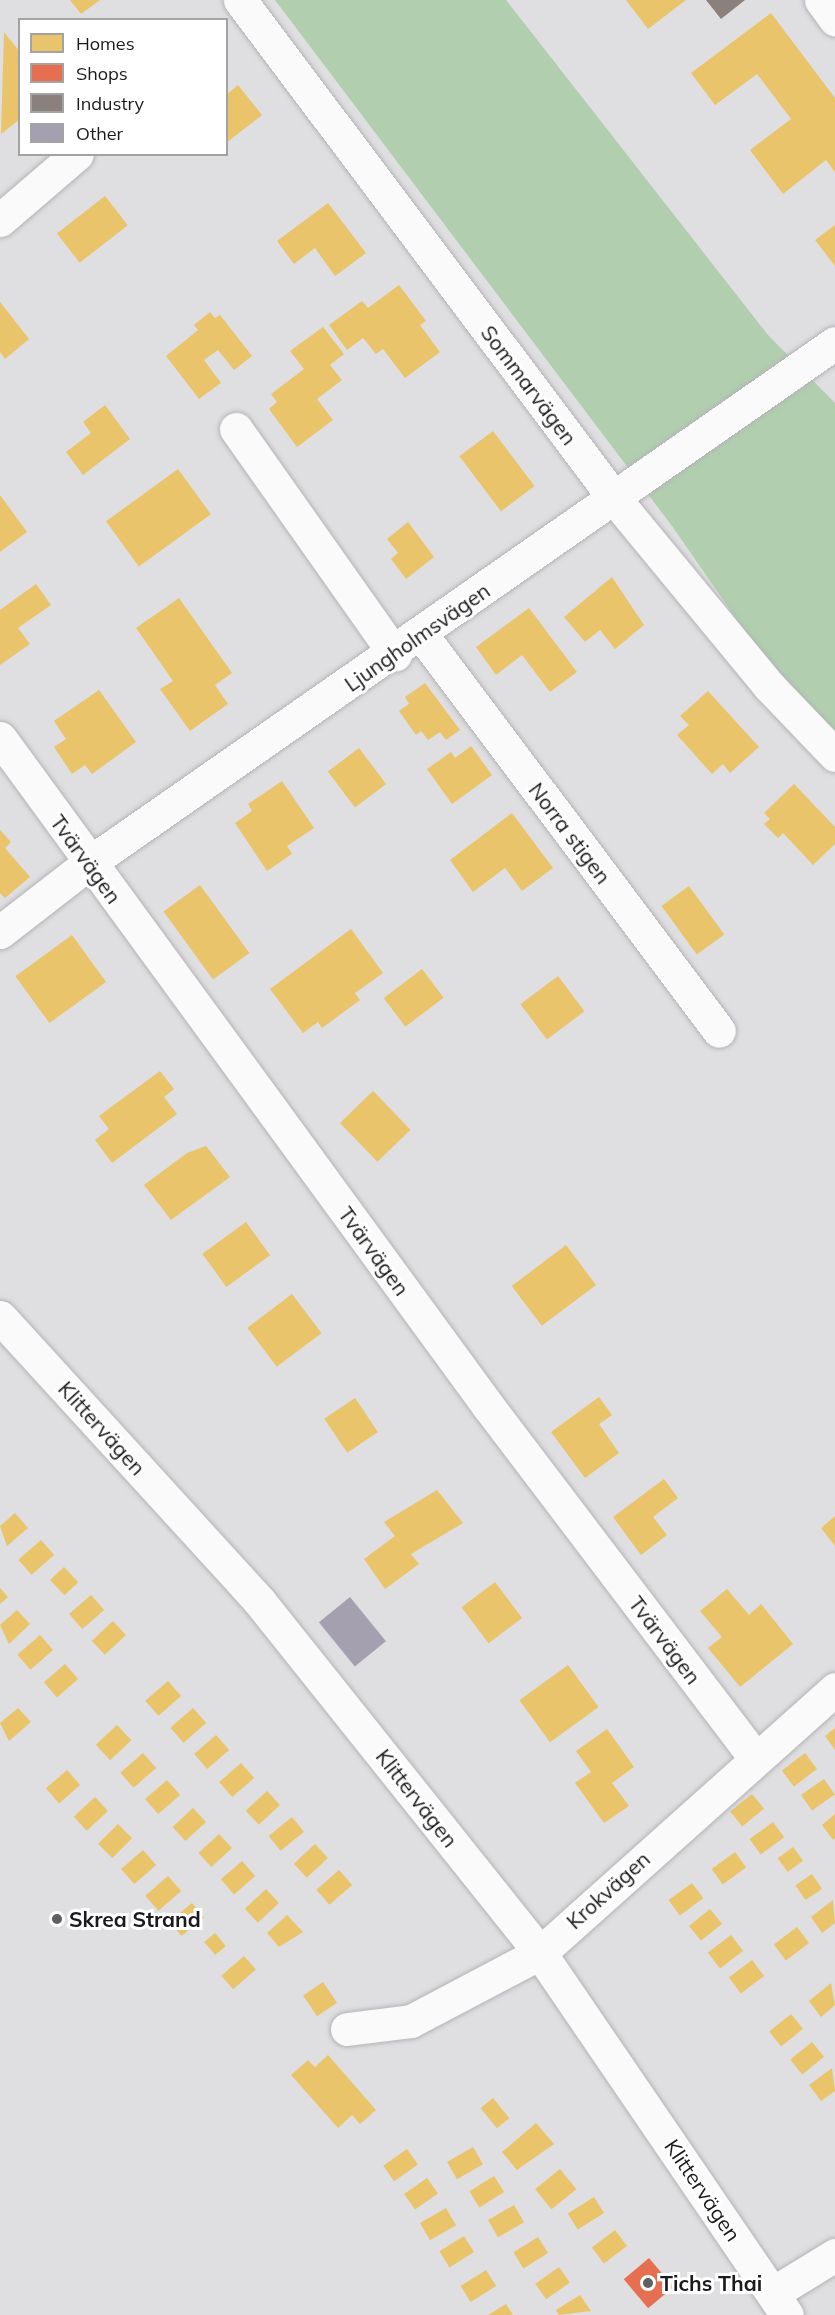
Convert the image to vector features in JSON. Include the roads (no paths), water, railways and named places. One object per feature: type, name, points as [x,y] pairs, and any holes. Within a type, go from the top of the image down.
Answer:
[{"type":"street","points":[[821,0],[835,19]]},
{"type":"street","name":"Sommarvägen","points":[[238,13],[614,498],[770,687],[835,755]]},
{"type":"street","points":[[0,220],[75,156]]},
{"type":"street","name":"Ljungholmsvägen","points":[[0,932],[89,863],[395,654],[835,343]]},
{"type":"street","points":[[236,429],[395,654]]},
{"type":"street","name":"Norra stigen","points":[[421,634],[719,1031]]},
{"type":"street","name":"Tvärvägen","points":[[0,738],[89,863],[755,1758]]},
{"type":"street","name":"Klittervägen","points":[[0,1317],[260,1602],[540,1953],[780,2304]]},
{"type":"street","name":"Krokvägen","points":[[347,2029],[411,2021],[540,1953],[755,1758],[835,1689]]},
{"type":"street","points":[[780,2304],[835,2254]]},
{"type":"place","name":"Skrea Strand","points":[[57,1919]]},
{"type":"place","name":"Tichs Thai","points":[[648,2283]]}]
